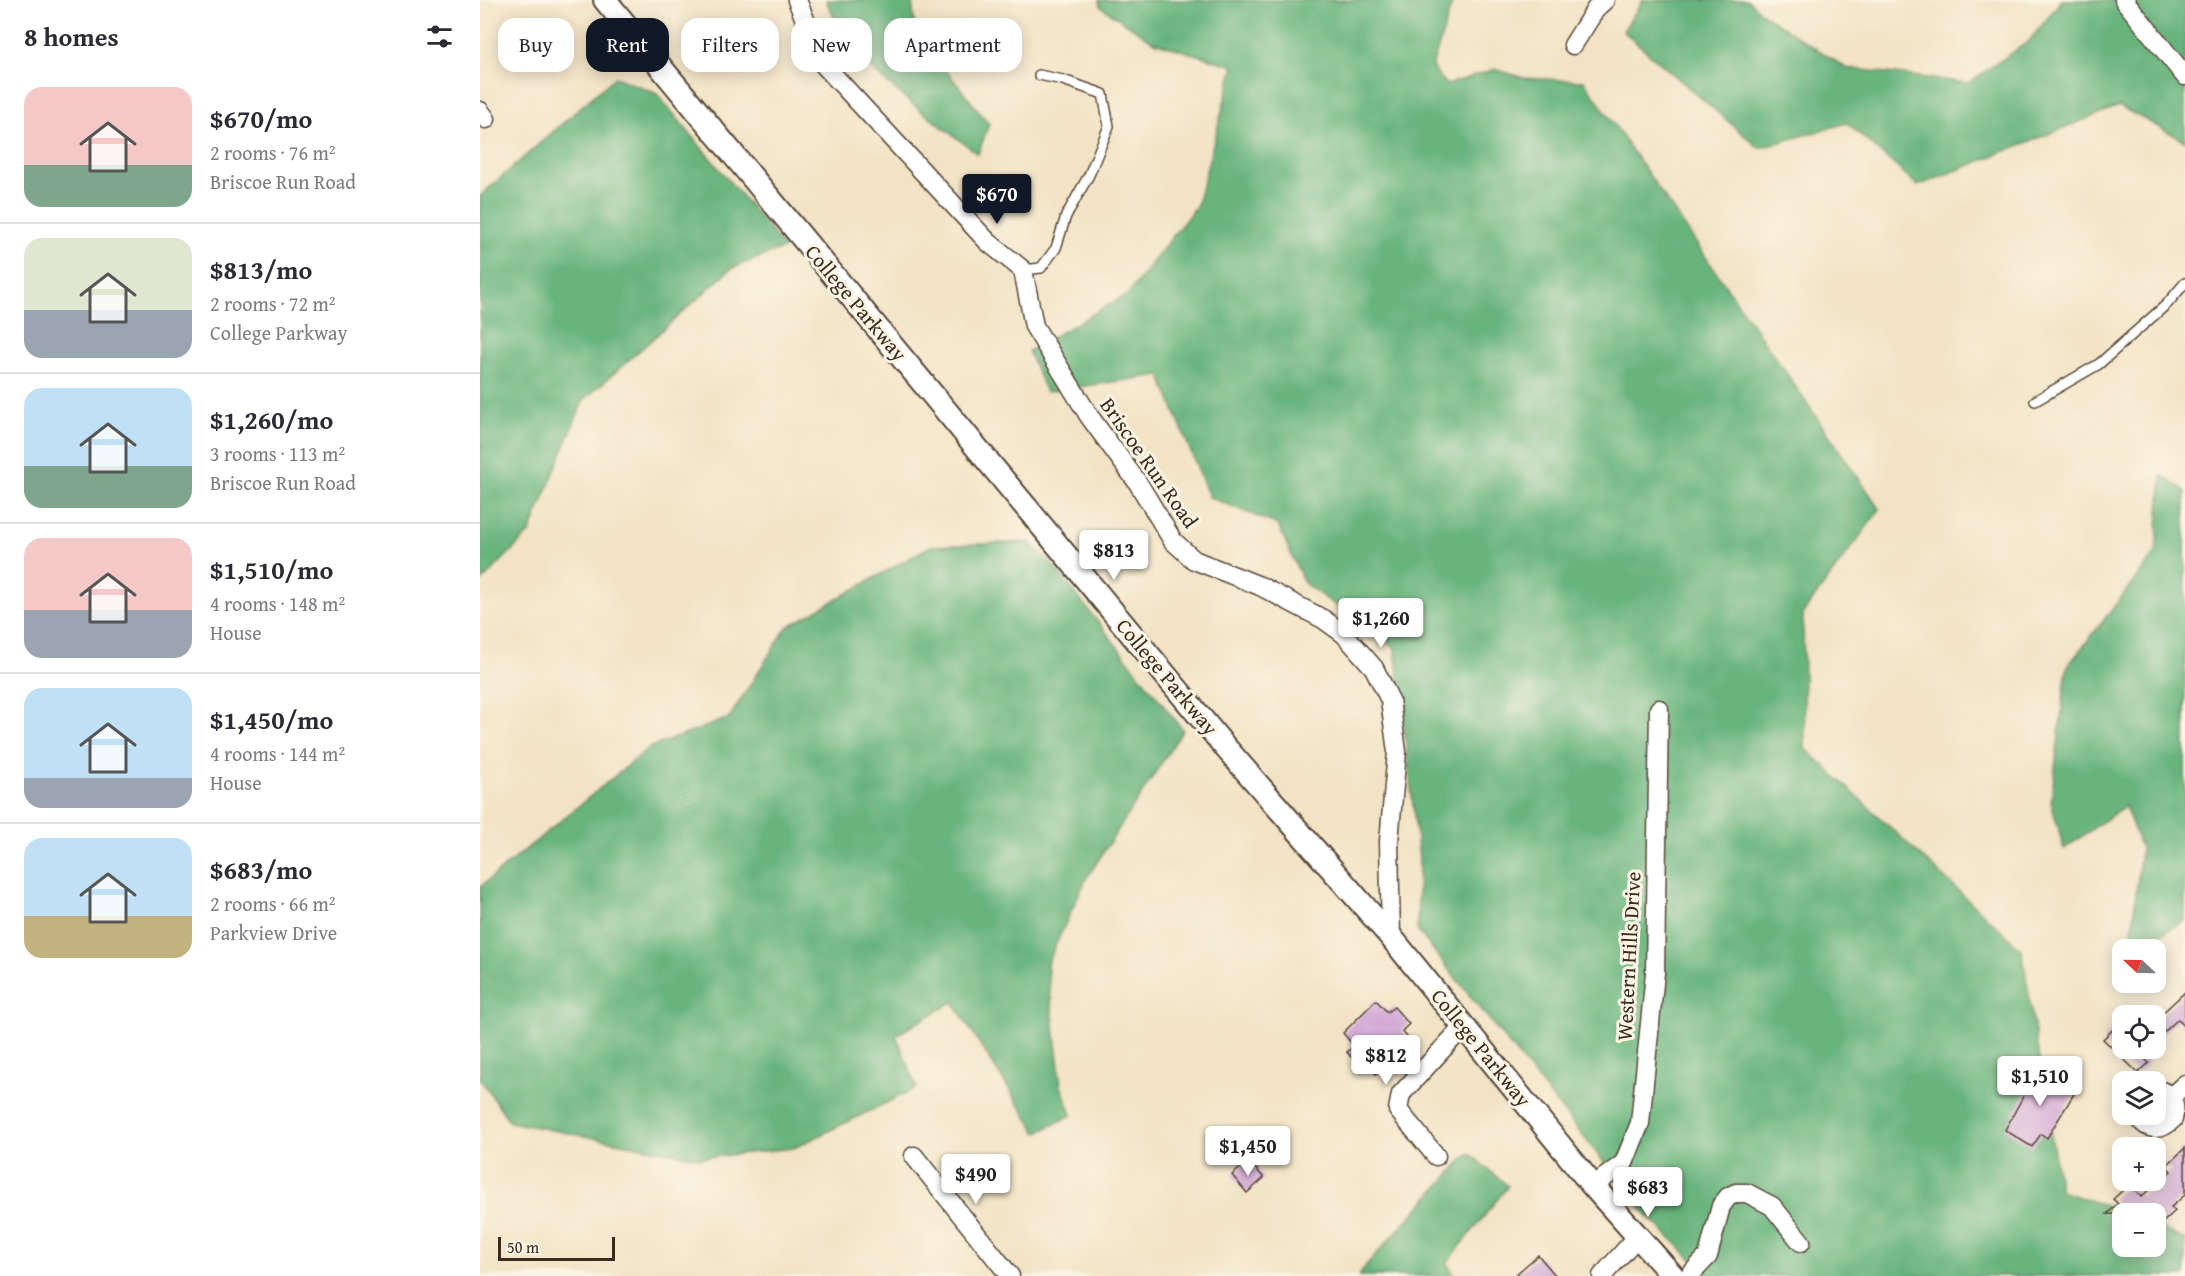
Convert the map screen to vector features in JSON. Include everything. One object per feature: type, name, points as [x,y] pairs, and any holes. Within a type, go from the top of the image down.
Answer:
[{"type":"street","name":"College Parkway","points":[[605,0],[1226,748],[1391,937],[1593,1186],[1673,1276]]},
{"type":"street","points":[[797,0],[823,64],[988,242],[1023,270]]},
{"type":"street","points":[[1574,45],[1597,7],[1605,0]]},
{"type":"street","points":[[2124,0],[2185,76]]},
{"type":"street","name":"Briscoe Run Road","points":[[1023,270],[1034,326],[1089,416],[1138,483],[1173,541],[1194,560],[1260,586],[1323,619],[1344,634],[1374,668],[1390,700],[1397,752],[1389,841],[1391,937]]},
{"type":"street","name":"Western Hills Drive","points":[[1593,1186],[1624,1163],[1640,1123],[1654,973],[1659,709]]},
{"type":"street","points":[[1436,1155],[1398,1110],[1401,1094],[1463,1027]]},
{"type":"street","points":[[2166,1093],[2185,1084]]},
{"type":"street","points":[[2166,1096],[2175,1104],[2173,1119],[2166,1124]]},
{"type":"street","points":[[2145,1125],[2161,1128],[2165,1125]]},
{"type":"street","points":[[914,1155],[1010,1276]]},
{"type":"street","points":[[1689,1276],[1708,1256],[1721,1206],[1728,1197],[1736,1193],[1747,1193],[1772,1206],[1801,1242]]},
{"type":"street","points":[[1602,1276],[1637,1237]]},
{"type":"lane","points":[[1023,270],[1041,268],[1056,248],[1066,216],[1089,175],[1108,126],[1103,94],[1063,80],[1039,75]]},
{"type":"lane","points":[[2035,401],[2099,364],[2167,304],[2185,283]]},
{"type":"green space","points":[[826,0],[912,0],[914,18],[884,18],[884,72],[947,72],[989,124],[978,154],[912,104],[872,68],[872,18],[835,18]]},
{"type":"green space","points":[[1099,0],[1453,0],[1432,67],[1446,85],[1495,69],[1524,78],[1584,81],[1880,509],[1803,613],[1805,748],[2022,950],[2060,1191],[2112,1207],[2112,1257],[2166,1257],[2166,1231],[2185,1240],[2185,1276],[1709,1276],[1645,1213],[1417,930],[1419,859],[1395,648],[1304,583],[1278,525],[1209,497],[1160,375],[1046,392],[1028,351],[1128,294],[1197,205],[1234,66],[1154,42],[1100,6]]},
{"type":"green space","points":[[1643,0],[1748,0],[1763,14],[1846,68],[1968,83],[2029,41],[2062,0],[2185,0],[2185,141],[2119,106],[1918,186],[1847,123],[1759,148],[1623,31]]},
{"type":"green space","points":[[615,77],[656,93],[785,248],[732,268],[583,401],[530,532],[480,583],[480,196]]},
{"type":"green space","points":[[2162,475],[2185,491],[2185,921],[2153,939],[2131,939],[2141,848],[2125,806],[2064,849],[2051,802],[2067,667],[2156,553]]},
{"type":"green space","points":[[1029,542],[1053,565],[1183,730],[1086,879],[1047,964],[1061,1086],[1072,1115],[1037,1133],[953,1002],[896,1035],[917,1088],[794,1148],[700,1158],[510,1122],[480,1079],[480,887],[649,748],[729,718],[787,627],[931,546]]},
{"type":"green space","points":[[1469,1153],[1508,1186],[1447,1263],[1455,1276],[1359,1276],[1367,1264]]},
{"type":"building","points":[[2185,992],[2185,1027],[2178,1019],[2166,1030],[2166,1010]]},
{"type":"building","points":[[1376,1000],[1387,1012],[1394,1007],[1409,1024],[1402,1031],[1412,1043],[1376,1074],[1364,1060],[1358,1065],[1347,1052],[1354,1046],[1343,1033]]},
{"type":"building","points":[[2112,1030],[2112,1048],[2103,1039]]},
{"type":"building","points":[[2124,1059],[2145,1059],[2149,1063],[2140,1071],[2136,1071]]},
{"type":"building","points":[[2038,1066],[2077,1089],[2047,1138],[2041,1134],[2032,1147],[2005,1130],[2026,1091],[2023,1089]]},
{"type":"building","points":[[2185,1148],[2185,1195],[2171,1207],[2175,1211],[2166,1220],[2166,1203],[2117,1203],[2113,1199],[2122,1191],[2136,1191],[2141,1197],[2148,1191],[2166,1191],[2166,1175],[2171,1171],[2166,1166]]},
{"type":"building","points":[[1249,1161],[1264,1178],[1247,1193],[1232,1175]]},
{"type":"building","points":[[1538,1255],[1556,1276],[1514,1276]]}]
